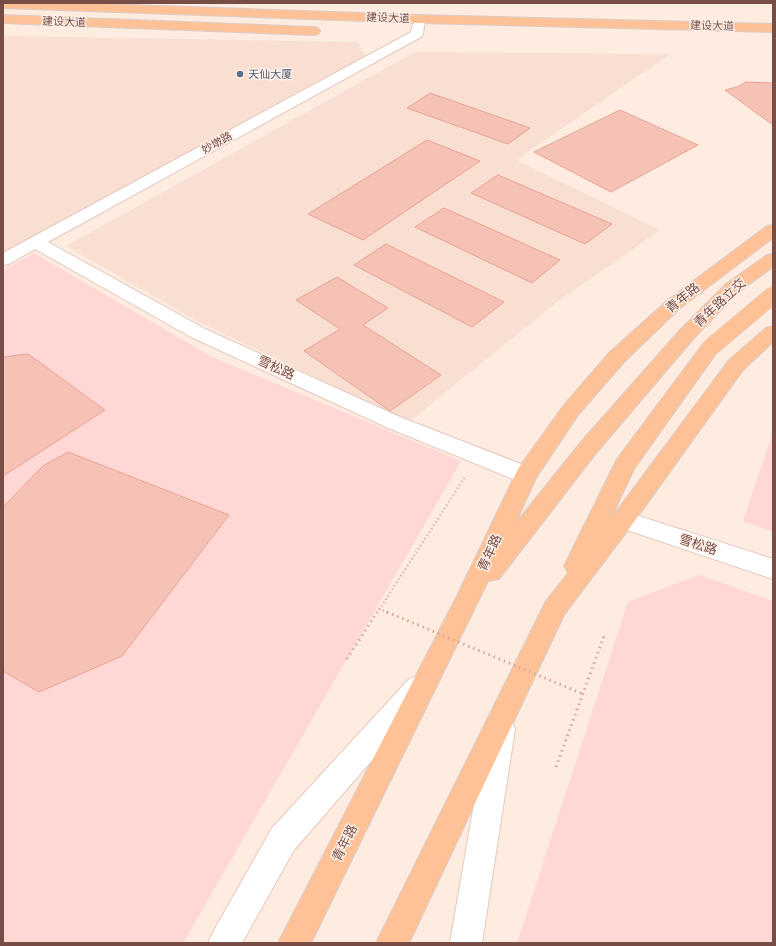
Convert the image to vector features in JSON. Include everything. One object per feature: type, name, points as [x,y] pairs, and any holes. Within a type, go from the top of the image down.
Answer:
[{"type":"main road","name":"建设大道","points":[[3,4],[419,19],[773,28]]},
{"type":"main road","name":"建设大道","points":[[3,20],[324,31]]},
{"type":"main road","name":"建设大道","points":[[394,33],[425,34]]},
{"type":"main road","name":"青年路","points":[[294,943],[467,601],[526,475],[571,410],[617,357],[674,304],[773,230]]},
{"type":"main road","name":"青年路立交","points":[[467,601],[589,447],[686,334],[732,288],[773,258]]},
{"type":"main road","name":"青年路立交","points":[[555,608],[625,465],[710,348],[773,295]]},
{"type":"main road","points":[[392,943],[555,608],[623,520],[736,365],[773,332]]},
{"type":"street","points":[[419,19],[425,34]]},
{"type":"street","name":"妙墩路","points":[[3,260],[425,34]]},
{"type":"street","name":"雪松路","points":[[36,242],[198,333],[393,422],[526,475]]},
{"type":"street","name":"雪松路","points":[[623,520],[773,569]]},
{"type":"street","points":[[224,943],[283,839],[431,673]]},
{"type":"street","points":[[466,943],[503,715]]},
{"type":"path","points":[[347,659],[467,474]]},
{"type":"path","points":[[379,609],[583,694]]},
{"type":"path","points":[[556,767],[604,636]]},
{"type":"shaded area","points":[[3,36],[358,42],[368,61],[3,260]]},
{"type":"shaded area","points":[[415,52],[670,54],[516,160],[660,230],[557,302],[409,422],[199,322],[66,246]]},
{"type":"shaded area","points":[[34,253],[212,357],[461,461],[183,943],[3,943],[3,270]]},
{"type":"shaded area","points":[[773,432],[773,532],[743,521]]},
{"type":"shaded area","points":[[699,575],[773,601],[773,943],[517,943],[628,602]]},
{"type":"building","points":[[746,82],[773,83],[773,125],[725,90],[737,87]]},
{"type":"building","points":[[430,93],[530,128],[508,144],[407,108]]},
{"type":"building","points":[[620,110],[698,145],[611,192],[534,152]]},
{"type":"building","points":[[427,140],[480,161],[363,240],[308,214]]},
{"type":"building","points":[[498,175],[612,224],[585,244],[471,193]]},
{"type":"building","points":[[444,208],[560,260],[532,283],[415,227]]},
{"type":"building","points":[[386,244],[504,302],[472,327],[354,265]]},
{"type":"building","points":[[337,277],[388,308],[363,325],[441,375],[390,411],[304,351],[340,329],[296,300]]},
{"type":"building","points":[[28,354],[105,410],[3,476],[3,357]]},
{"type":"building","points":[[68,452],[229,515],[122,656],[39,692],[3,671],[3,507],[43,466]]},
{"type":"place","name":"天仙大厦","points":[[240,74]]}]
